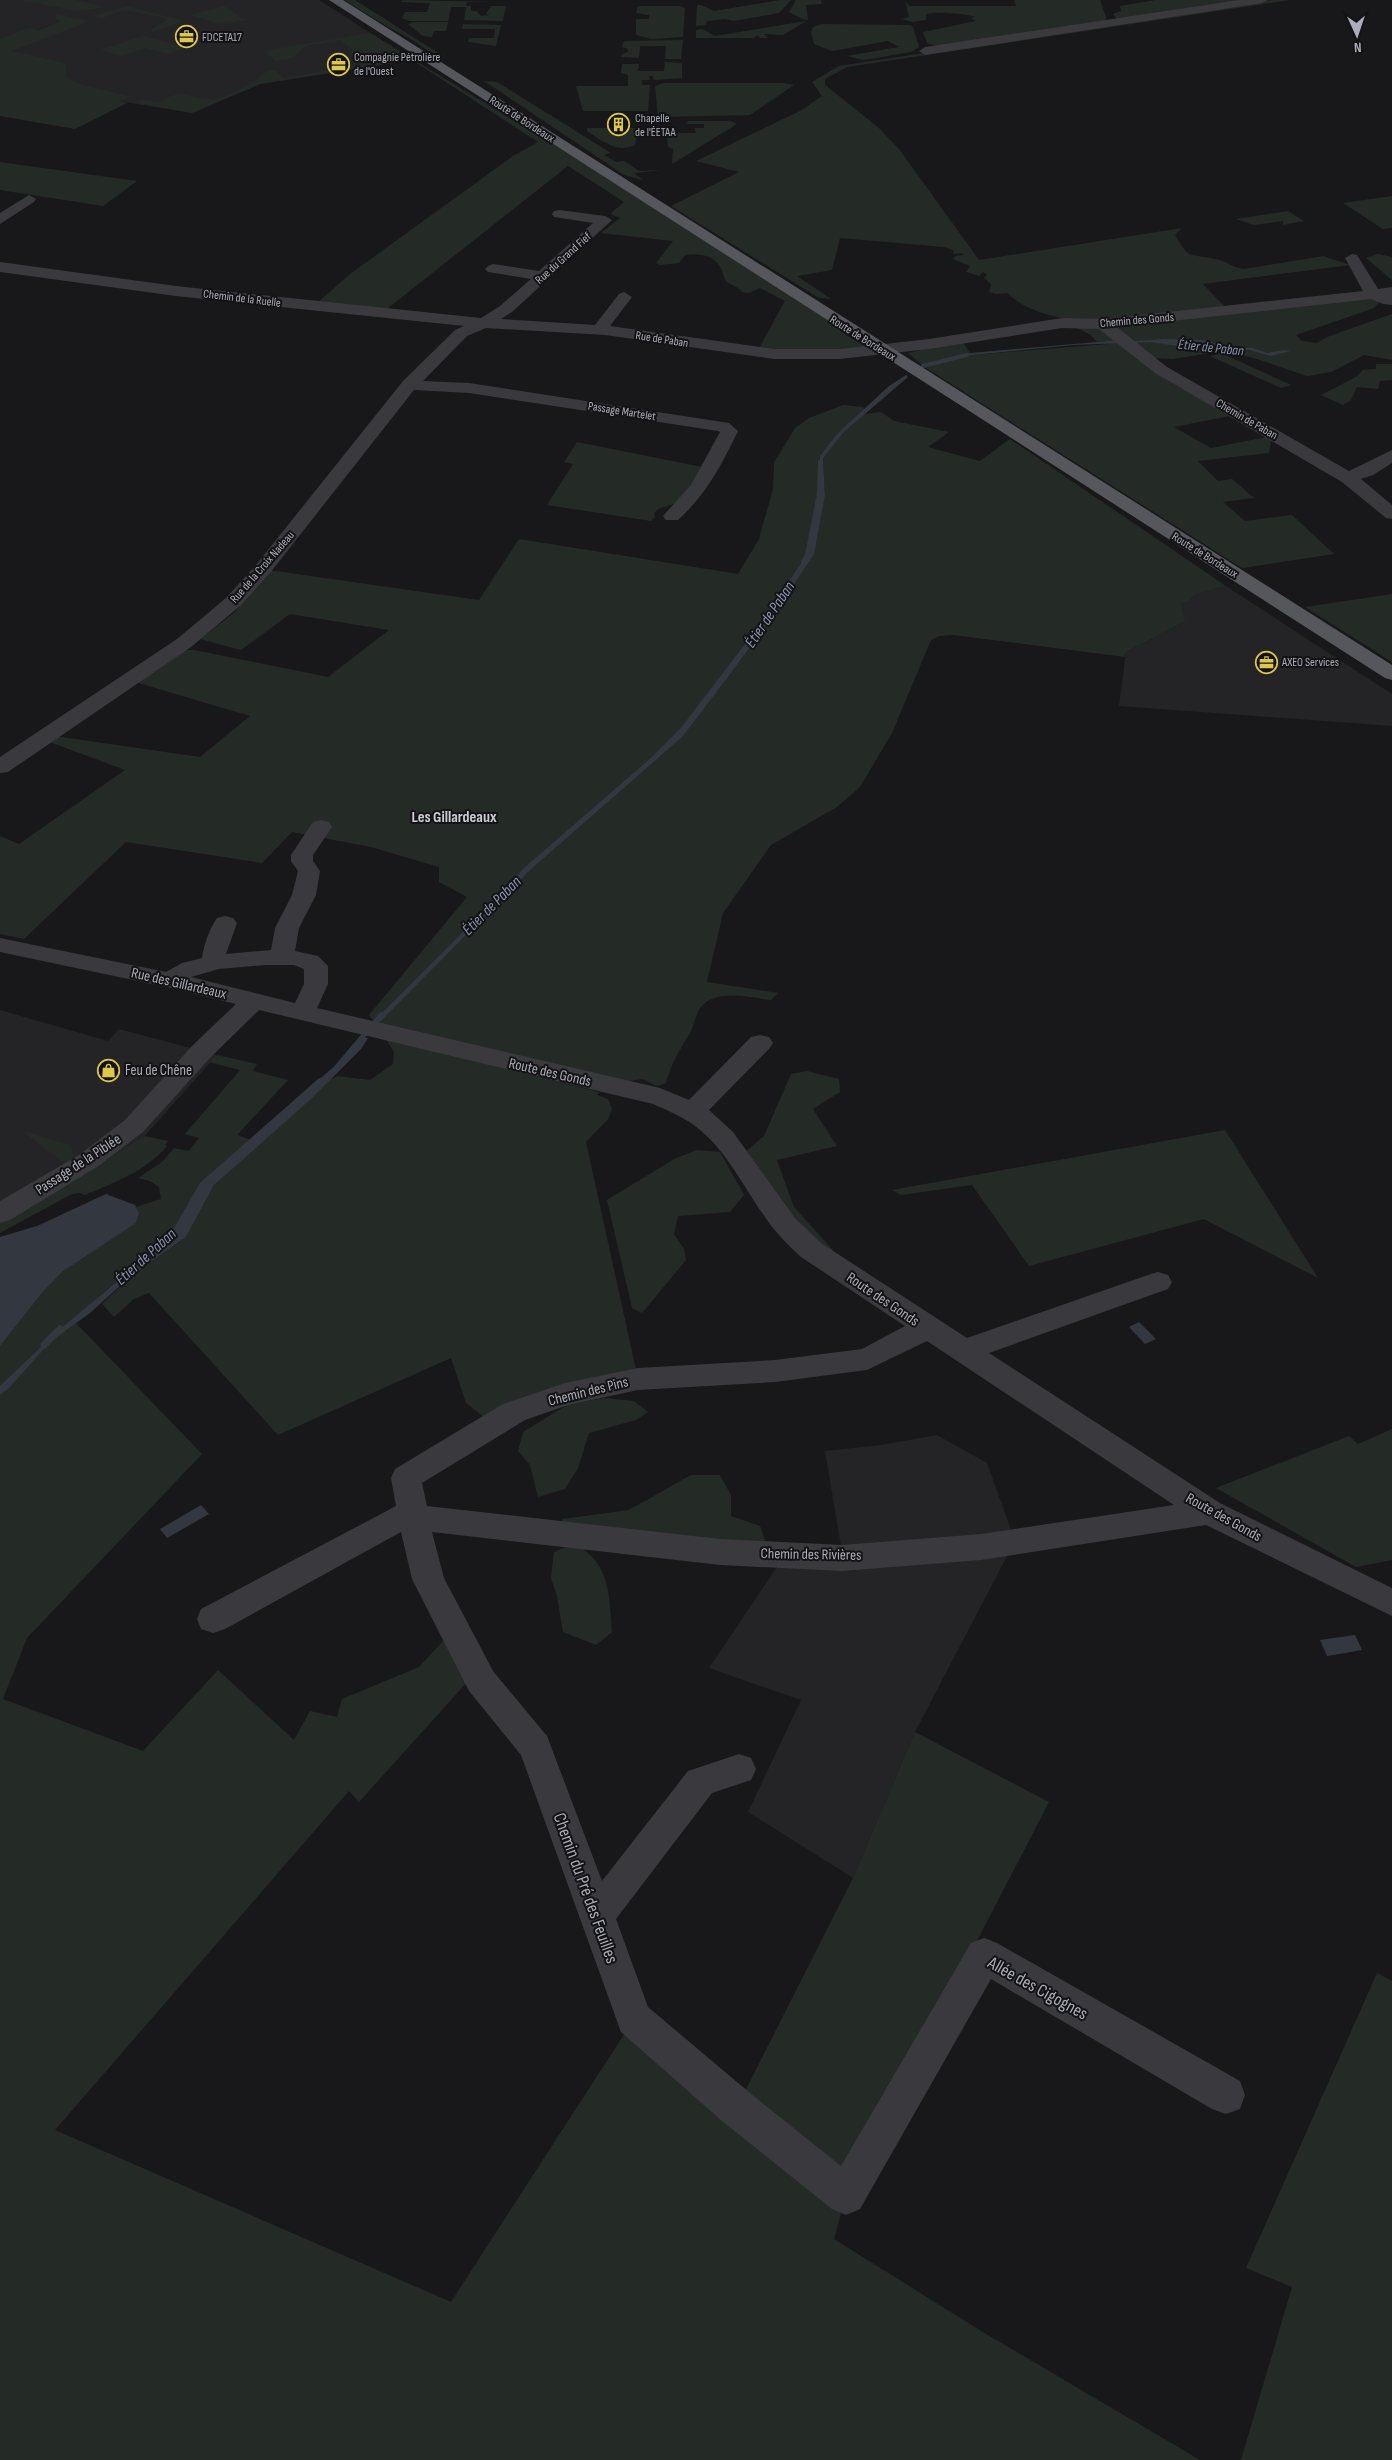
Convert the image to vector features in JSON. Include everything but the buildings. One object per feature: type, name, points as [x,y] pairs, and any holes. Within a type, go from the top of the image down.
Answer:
[{"type":"main road","name":"Route de Bordeaux","points":[[335,0],[1392,674]]},
{"type":"street","points":[[925,51],[1262,0]]},
{"type":"street","points":[[0,220],[29,199]]},
{"type":"street","name":"Rue du Grand Fief","points":[[484,323],[506,309],[605,220],[559,214]]},
{"type":"street","points":[[1352,258],[1373,294],[1392,302]]},
{"type":"street","name":"Chemin de la Ruelle","points":[[0,267],[176,291],[484,323]]},
{"type":"street","points":[[493,269],[542,276]]},
{"type":"street","name":"Chemin des Gonds","points":[[840,354],[1062,323],[1102,324],[1392,292]]},
{"type":"street","points":[[599,330],[624,297]]},
{"type":"street","name":"Rue de Paban","points":[[484,323],[599,330],[774,354],[840,354]]},
{"type":"street","name":"Rue de la Croix Nadeau","points":[[1,766],[184,643],[233,602],[263,569],[409,385],[461,333],[484,323]]},
{"type":"street","name":"Chemin de Paban","points":[[1102,324],[1161,370],[1348,478],[1392,514]]},
{"type":"street","name":"Passage Martelet","points":[[409,385],[469,388],[723,427],[729,431],[712,467],[686,505],[672,516]]},
{"type":"street","points":[[1348,478],[1367,471],[1392,455]]},
{"type":"street","points":[[282,958],[287,928],[308,884],[309,871],[302,861],[302,855],[321,826]]},
{"type":"street","points":[[213,962],[216,945],[225,924]]},
{"type":"street","name":"Rue des Gillardeaux","points":[[0,945],[171,980],[368,1029]]},
{"type":"street","points":[[171,980],[185,971],[213,962],[282,958],[304,959],[316,966],[318,975],[315,986],[302,1012]]},
{"type":"street","name":"Passage de la Piblée","points":[[0,1213],[88,1161],[134,1126],[201,1052],[254,1000]]},
{"type":"street","name":"Route des Gonds","points":[[368,1029],[660,1097],[693,1111],[725,1138],[792,1235],[811,1250],[926,1328],[1209,1512],[1392,1603]]},
{"type":"street","points":[[693,1111],[760,1043]]},
{"type":"street","points":[[962,1351],[1158,1282]]},
{"type":"street","name":"Chemin des Pins","points":[[412,1517],[406,1478],[514,1412],[565,1394],[638,1379],[775,1371],[867,1359],[926,1328]]},
{"type":"street","name":"Chemin des Rivières","points":[[412,1517],[720,1552],[842,1558],[980,1547],[1209,1512]]},
{"type":"street","points":[[213,1619],[401,1517],[412,1517]]},
{"type":"street","name":"Chemin du Pré des Feuilles","points":[[412,1517],[428,1579],[481,1681],[535,1747],[634,2019],[736,2107],[846,2194]]},
{"type":"street","points":[[596,1916],[700,1782],[739,1769]]},
{"type":"street","name":"Allée des Cigognes","points":[[846,2194],[984,1954],[1226,2095]]},
{"type":"shaded area","points":[[0,0],[319,0],[413,60],[260,84],[192,113],[69,93],[11,51],[89,20],[64,20],[0,44]]},
{"type":"shaded area","points":[[20,0],[75,0],[106,7],[77,11]]},
{"type":"shaded area","points":[[345,0],[355,0],[443,56],[429,51]]},
{"type":"shaded area","points":[[402,0],[494,2],[467,2],[466,6],[471,6],[471,11],[477,11],[481,16],[490,15],[486,14],[491,6],[506,6],[503,21],[464,20],[466,7],[451,7],[448,21],[409,21],[402,18],[405,12],[427,12],[430,3],[401,2]]},
{"type":"shaded area","points":[[780,0],[791,0],[779,13],[734,21],[725,19],[707,21],[706,25],[696,26],[697,5],[714,11]]},
{"type":"shaded area","points":[[796,0],[821,0],[822,4],[806,5],[808,20],[789,12]]},
{"type":"shaded area","points":[[905,0],[909,6],[1016,6],[1014,0],[1100,0],[1106,17],[1105,23],[940,47],[927,43],[923,32],[976,21],[971,18],[975,17],[951,13],[930,13],[926,14],[926,20],[912,22],[902,19],[909,17]]},
{"type":"shaded area","points":[[1156,0],[1259,0],[1197,6],[1199,12],[1272,0],[1290,0],[847,67],[825,79],[825,85],[879,128],[899,149],[979,260],[1182,228],[1175,235],[1184,249],[1191,255],[1219,260],[1244,269],[1324,256],[1350,265],[1203,284],[1229,311],[1113,322],[1054,316],[1028,307],[1007,293],[996,294],[989,292],[991,284],[984,278],[987,275],[983,272],[979,276],[966,272],[970,266],[953,259],[956,256],[964,255],[962,253],[954,254],[953,250],[944,247],[840,238],[832,270],[797,276],[831,299],[819,298],[671,206],[739,172],[696,161],[800,111],[822,96],[812,82],[839,66],[1131,21],[1117,19],[1113,14],[1121,11],[1120,6]]},
{"type":"shaded area","points":[[224,6],[243,19],[249,20],[220,24],[189,15]]},
{"type":"shaded area","points":[[679,6],[685,8],[683,37],[652,39],[636,35],[636,19],[649,19],[649,15],[636,13],[637,7]]},
{"type":"shaded area","points":[[125,7],[184,21],[152,32],[152,29],[166,20],[165,18],[124,10],[103,18],[93,16]]},
{"type":"shaded area","points":[[56,14],[90,21],[12,51],[65,63],[67,78],[80,84],[127,96],[125,99],[118,101],[127,103],[75,129],[0,116],[0,39],[29,28],[38,30],[61,21],[54,19],[57,18]]},
{"type":"shaded area","points":[[806,21],[783,35],[764,34],[768,38],[755,36],[754,38],[696,38],[696,30],[702,29],[715,36]]},
{"type":"shaded area","points":[[414,22],[448,22],[446,31],[434,31],[432,37],[423,36],[408,24]]},
{"type":"shaded area","points":[[463,24],[501,25],[496,46],[468,42],[469,38],[494,38],[495,29],[462,29]]},
{"type":"shaded area","points":[[822,24],[910,25],[913,27],[919,47],[911,52],[863,60],[847,56],[899,47],[888,41],[832,51],[814,44],[811,32],[813,27]]},
{"type":"shaded area","points":[[370,33],[577,159],[840,327],[847,336],[866,346],[865,349],[758,350],[785,301],[760,288],[749,293],[742,292],[739,288],[726,281],[719,265],[706,256],[696,254],[685,255],[679,263],[660,265],[656,263],[673,241],[601,233],[620,218],[610,214],[624,202],[568,166],[383,312],[316,304],[350,274],[513,156],[538,142],[412,60],[260,84],[192,113],[138,103],[142,100],[160,102],[168,97],[181,94],[205,99],[219,98],[241,89],[267,71],[274,70],[284,78],[369,63],[361,57],[356,57],[350,53],[353,50],[340,40],[306,46],[292,58],[276,61],[263,51]]},
{"type":"shaded area","points":[[142,36],[186,47],[169,54],[145,48],[123,56],[100,50]]},
{"type":"shaded area","points":[[683,40],[681,59],[665,59],[666,46],[640,46],[639,58],[621,57],[622,54],[628,52],[628,49],[622,47],[623,42],[626,41]]},
{"type":"shaded area","points":[[665,62],[682,63],[682,78],[654,80],[653,76],[649,76],[650,80],[642,80],[642,85],[650,85],[648,111],[583,111],[576,86],[628,86],[628,75],[621,73],[622,64],[639,64],[638,71],[664,71]]},
{"type":"shaded area","points":[[484,81],[497,82],[611,153],[604,155],[616,162],[624,161],[639,171],[662,170],[634,173],[643,180],[624,175]]},
{"type":"shaded area","points":[[664,83],[784,83],[794,85],[750,115],[658,117],[655,86]]},
{"type":"shaded area","points":[[688,121],[730,121],[737,124],[672,164],[673,149],[668,147],[667,133],[696,133],[695,128],[704,128],[704,124],[687,124]]},
{"type":"shaded area","points":[[587,128],[638,128],[635,145],[622,148],[604,142],[587,131]]},
{"type":"shaded area","points":[[0,162],[137,181],[103,206],[0,190]]},
{"type":"shaded area","points":[[1392,196],[1392,228],[1383,229],[1343,203]]},
{"type":"shaded area","points":[[1288,211],[1304,221],[1283,225],[1283,221],[1254,225],[1236,219]]},
{"type":"shaded area","points":[[1378,254],[1392,257],[1392,280],[1366,258]]},
{"type":"shaded area","points":[[1369,298],[1380,301],[1374,308],[1296,335],[1302,341],[1317,343],[1327,337],[1392,314],[1392,360],[1364,355],[1331,372],[1307,376],[1257,359],[1222,351],[1173,359],[1154,358],[1166,379],[1175,385],[1240,414],[1174,427],[1211,448],[1272,436],[1269,453],[1198,461],[1218,481],[1232,479],[1254,498],[1223,502],[1245,521],[1292,515],[1334,554],[1242,568],[923,366],[908,353],[962,341],[970,353],[931,365],[972,355],[1108,344],[1109,341],[1097,342],[1091,335],[1071,325],[1117,324]]},
{"type":"shaded area","points":[[1221,353],[1291,385],[1281,388],[1210,356]]},
{"type":"shaded area","points":[[1376,364],[1392,364],[1392,380],[1380,381],[1378,389],[1357,387],[1351,400],[1343,405],[1321,395],[1356,377],[1363,370],[1376,369]]},
{"type":"shaded area","points":[[843,405],[863,407],[865,410],[836,435],[821,456],[819,497],[825,495],[823,458],[844,432],[865,414],[881,412],[894,421],[949,432],[928,447],[980,461],[1010,439],[1226,586],[1195,594],[1187,602],[1180,603],[1186,621],[1126,652],[1125,657],[953,635],[939,636],[931,640],[892,733],[860,787],[837,807],[771,845],[723,913],[707,982],[778,993],[771,1000],[744,996],[725,996],[708,1001],[699,1010],[691,1032],[673,1063],[666,1083],[657,1086],[642,1079],[630,1081],[608,1079],[374,1022],[369,1015],[467,897],[439,882],[439,867],[371,847],[292,832],[262,863],[126,842],[24,939],[0,934],[0,836],[19,844],[125,770],[47,741],[54,736],[200,757],[250,716],[135,682],[183,650],[194,650],[328,677],[389,630],[290,614],[241,650],[200,639],[234,613],[269,570],[479,600],[519,539],[738,574],[759,539],[773,489],[774,462],[795,428],[809,418]],"holes":[[[816,542],[771,620],[736,666]]]},
{"type":"shaded area","points":[[577,442],[707,468],[677,503],[658,509],[651,521],[547,505],[573,464],[564,462]]},
{"type":"shaded area","points":[[1226,586],[1392,694],[1392,726],[1119,706],[1126,652],[1186,621],[1177,598]]},
{"type":"shaded area","points":[[1392,594],[1392,662],[1305,607]]},
{"type":"shaded area","points":[[0,1010],[108,1041],[119,1029],[217,1055],[141,1140],[0,1223]]},
{"type":"shaded area","points":[[386,1039],[599,1092],[597,1095],[608,1099],[612,1109],[608,1119],[586,1142],[638,1379],[489,1421],[466,1403],[451,1358],[278,1435],[149,1293],[134,1299],[114,1317],[102,1304],[132,1275],[186,1237],[214,1185],[325,1077],[331,1079],[338,1076],[370,1080],[393,1064],[394,1052]]},
{"type":"shaded area","points":[[217,1055],[257,1064],[253,1071],[288,1080],[237,1135],[254,1141],[203,1185],[175,1233],[97,1298],[75,1322],[202,1454],[27,1638],[3,1699],[143,1751],[218,1670],[294,1740],[310,1711],[337,1717],[342,1699],[419,1667],[444,1640],[469,1680],[359,1802],[349,1791],[55,2130],[451,2302],[634,2019],[737,2107],[853,1878],[915,1732],[1049,1802],[846,2194],[834,2239],[981,2331],[1200,2460],[0,2460],[0,1346],[42,1293],[62,1272],[136,1223],[139,1213],[136,1207],[161,1199],[159,1187],[150,1181],[138,1178],[162,1162],[174,1148],[189,1151],[199,1138],[185,1134],[240,1070],[209,1062]]},
{"type":"shaded area","points":[[807,1071],[839,1079],[840,1092],[813,1109],[837,1146],[777,1160],[794,1207],[833,1250],[823,1258],[745,1152],[764,1136],[791,1074]]},
{"type":"shaded area","points":[[21,1130],[70,1145],[74,1155],[67,1165]]},
{"type":"shaded area","points":[[1225,1130],[1318,1278],[1204,1219],[1029,1266],[972,1185],[901,1195],[892,1190]]},
{"type":"shaded area","points":[[145,1136],[168,1141],[165,1145],[167,1146],[158,1155],[139,1170],[85,1195],[80,1193],[72,1194],[0,1233],[0,1223]]},
{"type":"shaded area","points":[[697,1150],[720,1152],[744,1195],[730,1212],[678,1216],[674,1234],[684,1249],[686,1260],[642,1313],[632,1308],[607,1200],[674,1159]]},
{"type":"shaded area","points":[[604,1398],[634,1401],[648,1412],[636,1420],[589,1433],[578,1468],[565,1489],[538,1497],[530,1465],[518,1451],[523,1432],[567,1405]]},
{"type":"shaded area","points":[[1392,1429],[1392,1560],[1356,1567],[1216,1488],[1349,1436],[1358,1444]]},
{"type":"shaded area","points":[[937,1435],[987,1463],[1015,1541],[915,1732],[853,1878],[748,1812],[801,1700],[709,1668],[785,1555],[842,1552],[825,1451],[881,1445]]},
{"type":"shaded area","points":[[691,1475],[720,1475],[731,1495],[731,1516],[760,1526],[765,1540],[753,1549],[563,1528],[562,1519],[629,1510]]},
{"type":"shaded area","points":[[574,1544],[586,1551],[595,1560],[606,1581],[612,1632],[596,1645],[563,1632],[557,1596],[551,1578],[554,1552]]},
{"type":"shaded area","points":[[1377,1973],[1392,1981],[1392,2460],[1241,2460],[1292,2287],[1246,2268]]},
{"type":"water","points":[[1164,339],[1203,340],[1225,346],[1253,348],[1267,353],[1284,350],[1290,351],[1271,356],[1249,350],[1197,346],[1184,347],[1150,342],[1073,345],[972,355],[929,364],[970,353],[1121,340],[1123,342]]},
{"type":"water","points":[[906,375],[908,377],[844,432],[823,458],[825,495],[814,554],[767,625],[683,736],[530,870],[380,1022],[375,1020],[495,900],[524,868],[652,757],[680,729],[752,635],[807,555],[818,504],[820,456],[836,435],[889,386]]},
{"type":"water","points":[[362,1037],[368,1038],[361,1049],[311,1099],[214,1185],[186,1237],[132,1275],[90,1313],[50,1342],[9,1388],[0,1395],[0,1386],[59,1330],[175,1233],[203,1185],[339,1068]]},
{"type":"water","points":[[106,1194],[135,1205],[139,1213],[136,1223],[62,1272],[42,1293],[0,1346],[0,1237],[37,1226]]},
{"type":"water","points":[[1139,1322],[1156,1339],[1145,1344],[1129,1327]]},
{"type":"water","points":[[201,1505],[209,1514],[167,1538],[160,1529]]},
{"type":"water","points":[[1355,1635],[1362,1650],[1327,1656],[1320,1640]]},
{"type":"waterway","name":"Étier de Paban","points":[[923,366],[967,355]]},
{"type":"waterway","name":"Étier de Paban","points":[[803,562],[807,555],[819,494],[820,462]]},
{"type":"waterway","name":"Étier de Paban","points":[[319,1083],[336,1068],[381,1015]]},
{"type":"waterway","name":"Étier de Paban","points":[[123,1276],[175,1233],[203,1185],[320,1082]]},
{"type":"waterway","name":"Étier de Paban","points":[[44,1345],[60,1329]]},
{"type":"place","name":"FDCETA17","points":[[186,37]]},
{"type":"place","name":"Compagnie Pétrolière de l'Ouest","points":[[338,64]]},
{"type":"place","name":"Chapelle de l'ÉETAA","points":[[619,125]]},
{"type":"place","name":"AXEO Services","points":[[1266,662]]},
{"type":"place","name":"Feu de Chêne","points":[[109,1070]]},
{"type":"district","name":"Les Gillardeaux","points":[[454,816]]}]
